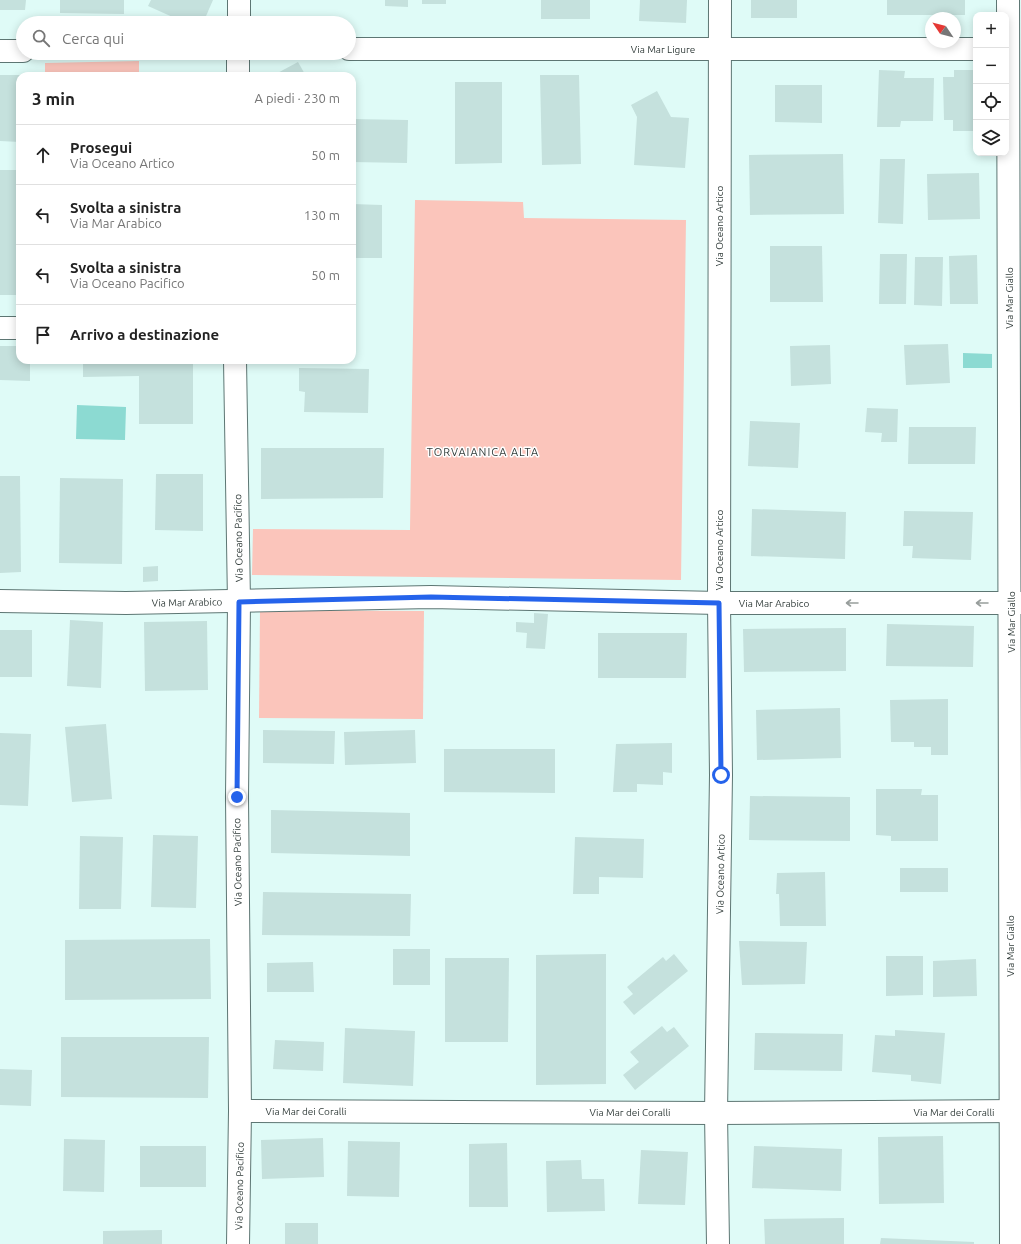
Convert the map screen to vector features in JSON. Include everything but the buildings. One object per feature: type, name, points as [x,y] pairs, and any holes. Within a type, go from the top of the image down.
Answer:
[{"type":"street","points":[[238,16],[239,0]]},
{"type":"street","name":"Via Oceano Artico","points":[[718,1244],[716,1113],[721,775],[719,603],[720,0]]},
{"type":"street","name":"Via Mar Giallo","points":[[1008,0],[1011,49],[1016,603],[1015,1111],[1011,1244]]},
{"type":"street","name":"Via Mar Ligure","points":[[356,49],[973,49]]},
{"type":"street","points":[[0,51],[16,51]]},
{"type":"street","points":[[238,60],[238,72]]},
{"type":"street","points":[[0,328],[16,328]]},
{"type":"street","name":"Via Oceano Pacifico","points":[[235,364],[239,602],[237,804],[240,1111],[238,1244]]},
{"type":"street","name":"Via Mar Arabico","points":[[0,601],[239,602],[431,597],[719,603],[1016,603]]},
{"type":"street","name":"Via Mar dei Coralli","points":[[240,1111],[716,1113],[1015,1111]]},
{"type":"shaded area","points":[[139,61],[139,72],[45,72],[45,63]]},
{"type":"shaded area","points":[[415,200],[523,202],[524,218],[686,220],[681,580],[252,575],[253,529],[410,530]]},
{"type":"shaded area","points":[[260,610],[424,611],[423,719],[259,718]]},
{"type":"water","points":[[963,353],[992,354],[992,368],[963,368]]},
{"type":"water","points":[[77,405],[126,407],[125,440],[76,439]]},
{"type":"district","name":"TORVAIANICA ALTA","points":[[483,452]]},
{"type":"route","points":[[237,797],[239,602],[431,597],[719,603],[721,775]]}]
